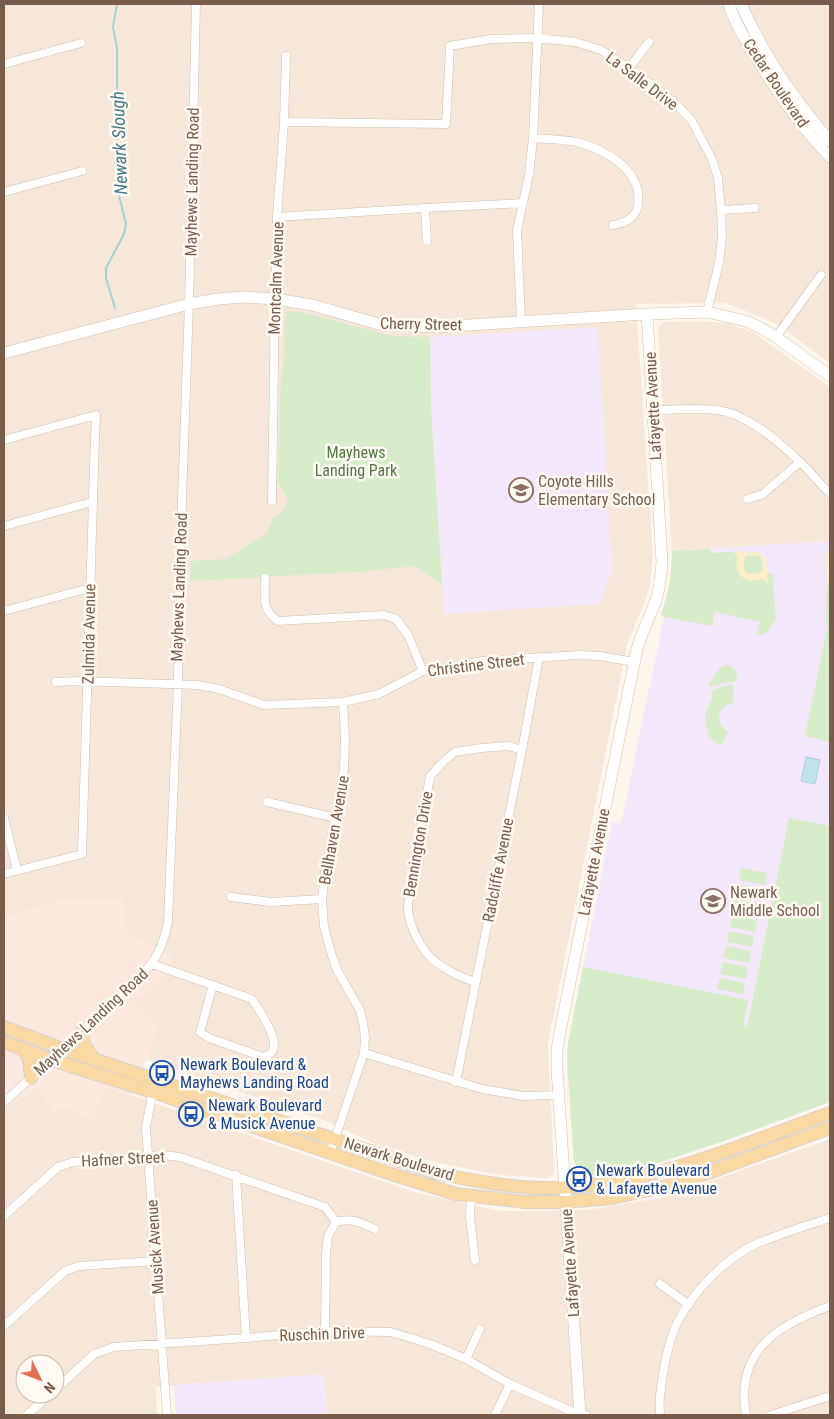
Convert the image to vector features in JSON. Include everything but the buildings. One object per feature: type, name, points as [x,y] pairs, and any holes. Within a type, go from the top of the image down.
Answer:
[{"type":"main road","name":"Newark Boulevard","points":[[4,1027],[96,1060],[154,1086],[330,1153],[456,1194],[471,1196],[525,1202],[566,1202],[612,1198],[664,1187],[830,1128]]},
{"type":"main road","points":[[82,1031],[86,1050],[96,1060]]},
{"type":"main road","name":"Newark Boulevard","points":[[4,1042],[52,1060],[154,1086],[334,1139],[436,1173],[512,1186],[556,1188],[618,1182],[669,1170],[830,1113]]},
{"type":"main road","points":[[23,1049],[29,1059],[31,1078]]},
{"type":"street","name":"Mayhews Landing Road","points":[[4,1102],[52,1060],[152,964],[164,942],[168,922],[178,683],[179,586],[189,304],[196,4]]},
{"type":"street","points":[[521,321],[518,230],[529,175],[533,138],[539,4]]},
{"type":"street","name":"Cedar Boulevard","points":[[729,4],[745,39],[770,80],[803,126],[830,158]]},
{"type":"street","name":"Cedar Boulevard","points":[[741,4],[779,75],[830,141]]},
{"type":"street","name":"La Salle Drive","points":[[284,122],[446,124],[450,46],[491,39],[536,38],[575,42],[601,50],[629,68],[674,102],[692,121],[712,159],[718,178],[722,237],[719,263],[708,312]]},
{"type":"street","points":[[629,68],[649,42]]},
{"type":"street","points":[[4,64],[81,43]]},
{"type":"street","name":"Montcalm Avenue","points":[[272,501],[277,217],[284,122],[286,56]]},
{"type":"street","points":[[533,138],[575,142],[614,159],[630,172],[636,187],[638,207],[635,214],[629,219],[613,225]]},
{"type":"street","points":[[4,192],[82,171]]},
{"type":"street","points":[[277,217],[523,203]]},
{"type":"street","points":[[425,208],[427,241]]},
{"type":"street","points":[[721,210],[755,208]]},
{"type":"street","points":[[776,337],[821,275]]},
{"type":"street","name":"Cherry Street","points":[[4,353],[189,304],[243,297],[275,299],[312,305],[382,325],[436,327],[708,312],[746,320],[776,337],[830,376]]},
{"type":"street","name":"Lafayette Avenue","points":[[582,1415],[557,1050],[634,662],[661,579],[662,562],[647,314]]},
{"type":"street","points":[[653,410],[704,409],[724,411],[743,418],[782,446],[800,462],[821,486],[830,492]]},
{"type":"street","name":"Zulmida Avenue","points":[[4,440],[96,415],[82,854],[17,870]]},
{"type":"street","points":[[747,499],[763,494],[800,462]]},
{"type":"street","points":[[4,526],[92,502]]},
{"type":"street","points":[[265,578],[265,607],[270,615],[278,621],[384,615],[396,619],[408,634],[423,671]]},
{"type":"street","points":[[4,611],[82,590],[89,590]]},
{"type":"street","name":"Christine Street","points":[[56,682],[178,683],[208,686],[264,705],[342,702],[379,694],[423,671],[483,661],[579,655],[600,656],[634,662]]},
{"type":"street","name":"Radcliffe Avenue","points":[[456,1082],[539,657]]},
{"type":"street","name":"Bellhaven Avenue","points":[[330,1153],[364,1053],[365,1038],[360,1010],[338,972],[333,959],[324,927],[322,899],[324,873],[344,769],[345,737],[342,702]]},
{"type":"street","name":"Bennington Drive","points":[[476,982],[465,979],[448,970],[428,955],[416,935],[410,920],[408,905],[430,776],[455,752],[510,746],[522,750]]},
{"type":"street","points":[[267,802],[336,818]]},
{"type":"street","points":[[4,818],[17,870],[4,874]]},
{"type":"street","points":[[230,897],[271,902],[322,899]]},
{"type":"street","points":[[152,964],[213,985],[252,999],[270,1030],[274,1041],[268,1056],[263,1057],[209,1038],[200,1032],[213,985]]},
{"type":"street","points":[[364,1053],[482,1089],[523,1096],[559,1095]]},
{"type":"street","name":"Musick Avenue","points":[[154,1086],[146,1128],[167,1415]]},
{"type":"street","name":"Hafner Street","points":[[4,1216],[58,1167],[73,1162],[162,1155],[180,1157],[325,1207],[336,1222]]},
{"type":"street","points":[[236,1176],[246,1338]]},
{"type":"street","points":[[471,1196],[470,1217],[475,1260]]},
{"type":"street","points":[[660,1415],[659,1398],[672,1336],[679,1320],[698,1291],[724,1266],[757,1244],[830,1218]]},
{"type":"street","points":[[325,1331],[328,1236],[336,1222],[343,1219],[360,1222],[375,1229]]},
{"type":"street","points":[[4,1326],[64,1271],[79,1266],[156,1261]]},
{"type":"street","points":[[660,1284],[689,1304]]},
{"type":"street","points":[[746,1415],[743,1399],[747,1371],[768,1338],[788,1324],[830,1306]]},
{"type":"street","points":[[466,1359],[480,1329]]},
{"type":"street","name":"Ruschin Drive","points":[[65,1381],[94,1354],[114,1347],[325,1331],[391,1332],[430,1344],[466,1359],[510,1384],[582,1415]]},
{"type":"street","points":[[496,1415],[510,1384]]},
{"type":"street","points":[[771,1415],[830,1396]]},
{"type":"street","points":[[27,1415],[39,1404]]},
{"type":"shaded area","points":[[4,4],[830,4],[830,363],[775,323],[726,303],[636,304],[653,556],[650,584],[646,599],[627,644],[548,1043],[554,1171],[552,1176],[547,1178],[499,1175],[438,1163],[375,1144],[326,1121],[146,1059],[157,1027],[131,1001],[172,956],[132,936],[126,927],[72,898],[4,917]]},
{"type":"shaded area","points":[[700,321],[726,323],[753,332],[830,387],[830,541],[672,551],[658,328],[664,322]]},
{"type":"shaded area","name":"Coyote Hills Elementary School","points":[[598,327],[612,571],[599,604],[444,614],[431,409],[430,337]]},
{"type":"shaded area","name":"Newark Middle School","points":[[830,541],[830,1102],[658,1163],[589,1176],[574,1163],[567,1068],[568,1043],[612,822],[621,824],[664,617],[661,614],[670,585],[672,551]]},
{"type":"shaded area","points":[[72,898],[123,898],[126,927],[132,936],[173,956],[160,979],[150,989],[131,1001],[157,1027],[133,1096],[104,1086],[92,1118],[61,1107],[55,1112],[35,1086],[14,1105],[4,1094],[4,917]]},
{"type":"shaded area","points":[[35,1086],[55,1112],[61,1107],[92,1117],[104,1086],[415,1192],[499,1211],[587,1210],[666,1197],[830,1139],[830,1415],[327,1415],[324,1374],[156,1387],[157,1415],[4,1415],[4,1094],[14,1105]]},
{"type":"shaded area","points":[[324,1374],[327,1415],[176,1415],[174,1385]]},
{"type":"green space","name":"Mayhews Landing Park","points":[[291,311],[393,336],[430,337],[431,409],[442,585],[416,566],[356,572],[190,581],[191,561],[225,559],[266,534],[273,518],[285,509],[288,500],[278,482],[281,373],[283,373],[285,316],[287,312]]},
{"type":"green space","points":[[710,549],[711,553],[759,552],[766,558],[767,573],[774,575],[776,619],[771,628],[764,634],[757,635],[760,622],[715,612],[712,626],[664,617],[661,614],[670,583],[672,551]]},
{"type":"green space","points":[[829,551],[830,742],[805,736],[828,624],[826,623],[827,565],[825,556]]},
{"type":"green space","points":[[725,665],[731,666],[735,670],[738,681],[710,687],[709,685],[719,669]]},
{"type":"green space","points":[[733,684],[733,703],[724,707],[719,715],[721,724],[728,732],[721,746],[708,735],[705,714],[712,698],[712,691]]},
{"type":"green space","points":[[789,818],[830,826],[830,1102],[658,1163],[589,1176],[574,1163],[567,1056],[583,967],[748,1000],[743,1026],[747,1027]]},
{"type":"green space","points":[[741,868],[767,873],[765,885],[739,880]]},
{"type":"green space","points":[[738,884],[764,889],[761,900],[736,895]]},
{"type":"green space","points":[[735,899],[761,904],[758,916],[733,911]]},
{"type":"green space","points":[[732,915],[757,920],[755,932],[730,927]]},
{"type":"green space","points":[[729,931],[754,936],[752,947],[727,942]]},
{"type":"green space","points":[[726,946],[751,951],[749,963],[723,958]]},
{"type":"green space","points":[[723,962],[748,967],[746,979],[720,974]]},
{"type":"green space","points":[[720,978],[745,983],[743,994],[717,989]]},
{"type":"sand","points":[[829,551],[830,583],[827,587],[825,556]]},
{"type":"sand","points":[[733,552],[759,552],[766,558],[768,584],[763,579],[751,580],[742,576],[737,568],[738,556]],"holes":[[[759,555],[762,559],[763,571],[747,574],[744,570],[747,556]]]},
{"type":"water","points":[[806,757],[820,760],[815,784],[801,781]]},
{"type":"waterway","name":"Newark Slough","points":[[115,308],[106,278],[106,268],[124,234],[126,224],[117,187],[117,48],[113,27],[117,4]]},
{"type":"place","name":"Coyote Hills Elementary School","points":[[521,490]]},
{"type":"place","name":"Newark Middle School","points":[[713,901]]},
{"type":"place","name":"Newark Boulevard & Mayhews Landing Road","points":[[162,1073]]},
{"type":"place","name":"Newark Boulevard & Musick Avenue","points":[[191,1114]]},
{"type":"place","name":"Newark Boulevard & Lafayette Avenue","points":[[579,1179]]}]
